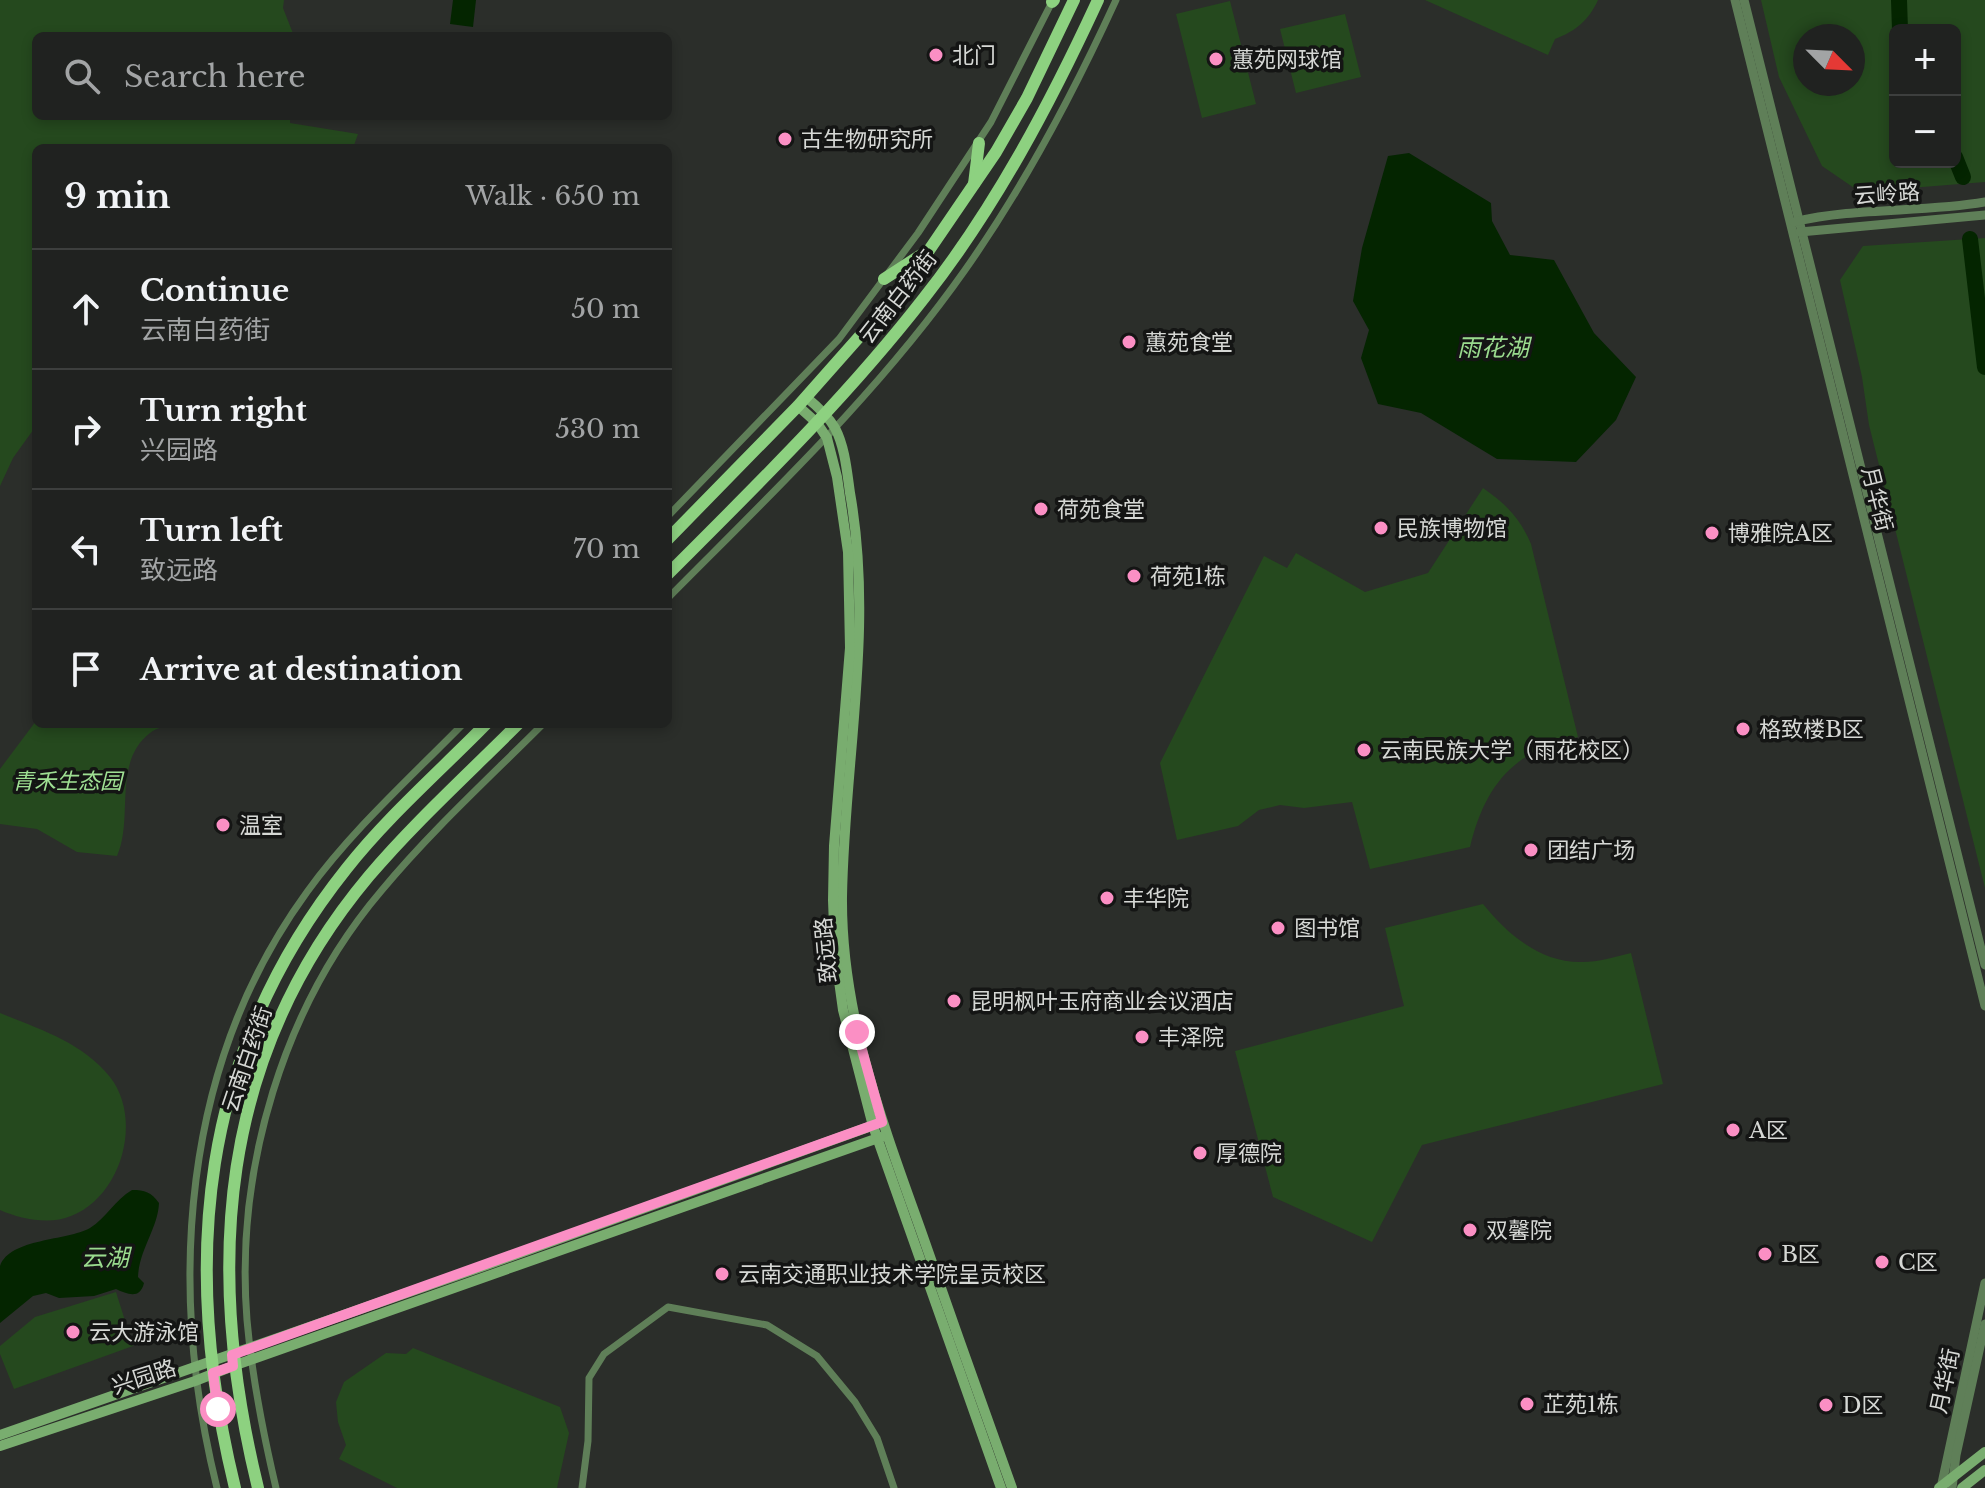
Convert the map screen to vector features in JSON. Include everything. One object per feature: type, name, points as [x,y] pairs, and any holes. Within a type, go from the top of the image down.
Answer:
[{"type":"main road","name":"云南白药街","points":[[672,535],[802,402],[906,284],[974,187],[1027,98],[1074,0]]},
{"type":"main road","name":"云南白药街","points":[[672,570],[821,419],[924,298],[979,219],[1046,107],[1098,0]]},
{"type":"main road","points":[[974,187],[979,143]]},
{"type":"main road","points":[[884,279],[933,247]]},
{"type":"main road","points":[[843,358],[845,372],[860,376]]},
{"type":"main road","name":"致远路","points":[[802,402],[835,429],[852,500],[861,597],[844,846],[844,951],[852,1009],[877,1124]]},
{"type":"main road","name":"致远路","points":[[821,419],[843,515],[850,602],[850,648],[834,846],[835,952],[843,1010],[877,1124],[1012,1488]]},
{"type":"main road","points":[[752,454],[767,457],[770,471]]},
{"type":"main road","name":"云南白药街","points":[[235,1488],[218,1412],[207,1314],[209,1197],[221,1126],[232,1084],[253,1023],[279,969],[303,929],[348,866],[482,728]]},
{"type":"main road","name":"云南白药街","points":[[258,1488],[233,1360],[228,1272],[229,1233],[241,1138],[269,1044],[289,998],[312,957],[369,876],[514,728]]},
{"type":"main road","name":"兴园路","points":[[251,1354],[877,1124]]},
{"type":"main road","name":"致远路","points":[[882,1136],[1001,1488]]},
{"type":"main road","name":"兴园路","points":[[0,1446],[195,1381],[212,1368],[233,1360],[882,1136]]},
{"type":"main road","name":"兴园路","points":[[0,1435],[194,1368],[212,1368]]},
{"type":"main road","points":[[1945,1485],[1985,1452]]},
{"type":"main road","points":[[1962,1488],[1985,1470]]},
{"type":"street","points":[[672,594],[827,438],[945,296],[994,228],[1060,116],[1116,0]]},
{"type":"street","name":"月华街","points":[[1735,0],[1798,233],[1985,965]]},
{"type":"street","name":"月华街","points":[[1744,0],[1795,222]]},
{"type":"street","points":[[672,512],[839,339],[884,279],[979,143],[1053,1]]},
{"type":"street","name":"云岭路","points":[[1795,222],[1948,209],[1985,202]]},
{"type":"street","name":"云岭路","points":[[1798,233],[1985,215]]},
{"type":"street","name":"月华街","points":[[1798,233],[1985,1006]]},
{"type":"street","points":[[217,1488],[195,1381],[189,1271],[196,1171],[208,1108],[225,1050],[275,941],[305,894],[337,853],[459,728]]},
{"type":"street","points":[[276,1488],[257,1401],[246,1268],[253,1179],[272,1095],[297,1026],[322,977],[381,891],[539,728]]},
{"type":"street","name":"月华街","points":[[1945,1485],[1985,1283]]},
{"type":"street","points":[[582,1488],[588,1441],[589,1378],[604,1354],[668,1307],[767,1325],[817,1356],[855,1402],[877,1438],[894,1488]]},
{"type":"street","name":"月华街","points":[[1945,1485],[1985,1324]]},
{"type":"green space","points":[[0,0],[284,0],[283,8],[292,32],[32,32],[32,120],[290,120],[290,123],[358,134],[354,144],[32,144],[32,432],[13,458],[0,486]]},
{"type":"green space","points":[[1425,0],[1598,0],[1581,24],[1555,39],[1548,55]]},
{"type":"green space","points":[[1761,0],[1985,0],[1985,182],[1860,192],[1822,166],[1779,77]]},
{"type":"green space","name":"蕙苑网球馆","points":[[1230,1],[1256,104],[1202,118],[1176,14]]},
{"type":"green space","points":[[1345,14],[1361,77],[1296,93],[1280,29]]},
{"type":"green space","points":[[1985,238],[1985,888],[1869,425],[1862,377],[1840,280],[1863,246]]},
{"type":"green space","points":[[1483,488],[1512,512],[1531,544],[1578,737],[1536,751],[1506,774],[1484,805],[1470,847],[1370,869],[1352,802],[1304,808],[1280,805],[1259,810],[1238,826],[1177,840],[1160,763],[1264,556],[1287,568],[1296,553],[1365,592],[1428,573]]},
{"type":"green space","name":"青禾生态园","points":[[32,726],[158,728],[138,745],[131,759],[122,841],[117,856],[77,852],[37,829],[0,824],[0,769]]},
{"type":"green space","points":[[1483,904],[1514,936],[1553,958],[1588,962],[1631,953],[1663,1084],[1422,1145],[1372,1242],[1273,1197],[1235,1051],[1404,1006],[1385,928]]},
{"type":"green space","points":[[0,1013],[45,1031],[86,1054],[110,1077],[120,1094],[126,1134],[114,1174],[103,1192],[89,1206],[63,1219],[35,1220],[0,1210]]},
{"type":"green space","name":"云大游泳馆","points":[[116,1292],[133,1346],[14,1389],[0,1354],[0,1346],[35,1317]]},
{"type":"green space","points":[[413,1348],[560,1407],[569,1433],[557,1488],[397,1488],[339,1459],[346,1445],[338,1422],[336,1402],[344,1382],[386,1353],[406,1354]]},
{"type":"water","points":[[453,0],[476,0],[473,27],[450,24]]},
{"type":"water","name":"雨花湖","points":[[1409,153],[1491,203],[1492,221],[1510,255],[1554,260],[1594,333],[1636,377],[1616,420],[1576,462],[1497,459],[1421,413],[1378,404],[1361,358],[1369,330],[1353,301],[1362,248],[1388,156]]},
{"type":"water","name":"云湖","points":[[132,1190],[147,1192],[159,1203],[139,1267],[138,1277],[144,1283],[139,1292],[129,1294],[116,1289],[94,1296],[59,1298],[46,1293],[33,1296],[0,1323],[0,1266],[6,1257],[27,1245],[90,1228]]},
{"type":"waterway","points":[[1899,0],[1900,24]]},
{"type":"waterway","points":[[1959,168],[1963,177]]},
{"type":"waterway","points":[[1970,239],[1985,367]]},
{"type":"place","name":"北门","points":[[936,55]]},
{"type":"place","name":"蕙苑网球馆","points":[[1216,59]]},
{"type":"place","name":"古生物研究所","points":[[785,139]]},
{"type":"place","name":"蕙苑食堂","points":[[1129,342]]},
{"type":"place","name":"荷苑食堂","points":[[1041,509]]},
{"type":"place","name":"民族博物馆","points":[[1381,528]]},
{"type":"place","name":"博雅院A区","points":[[1712,533]]},
{"type":"place","name":"荷苑1栋","points":[[1134,576]]},
{"type":"place","name":"格致楼B区","points":[[1743,729]]},
{"type":"place","name":"云南民族大学（雨花校区）","points":[[1364,750]]},
{"type":"place","name":"温室","points":[[223,825]]},
{"type":"place","name":"团结广场","points":[[1531,850]]},
{"type":"place","name":"丰华院","points":[[1107,898]]},
{"type":"place","name":"图书馆","points":[[1278,928]]},
{"type":"place","name":"昆明枫叶玉府商业会议酒店","points":[[954,1001]]},
{"type":"place","name":"丰泽院","points":[[1142,1037]]},
{"type":"place","name":"A区","points":[[1733,1130]]},
{"type":"place","name":"厚德院","points":[[1200,1153]]},
{"type":"place","name":"双馨院","points":[[1470,1230]]},
{"type":"place","name":"B区","points":[[1765,1254]]},
{"type":"place","name":"C区","points":[[1882,1262]]},
{"type":"place","name":"云南交通职业技术学院呈贡校区","points":[[722,1274]]},
{"type":"place","name":"云大游泳馆","points":[[73,1332]]},
{"type":"place","name":"芷苑1栋","points":[[1527,1404]]},
{"type":"place","name":"D区","points":[[1826,1405]]},
{"type":"route","points":[[218,1409],[213,1373],[233,1366],[232,1355],[882,1122],[857,1032]]}]
